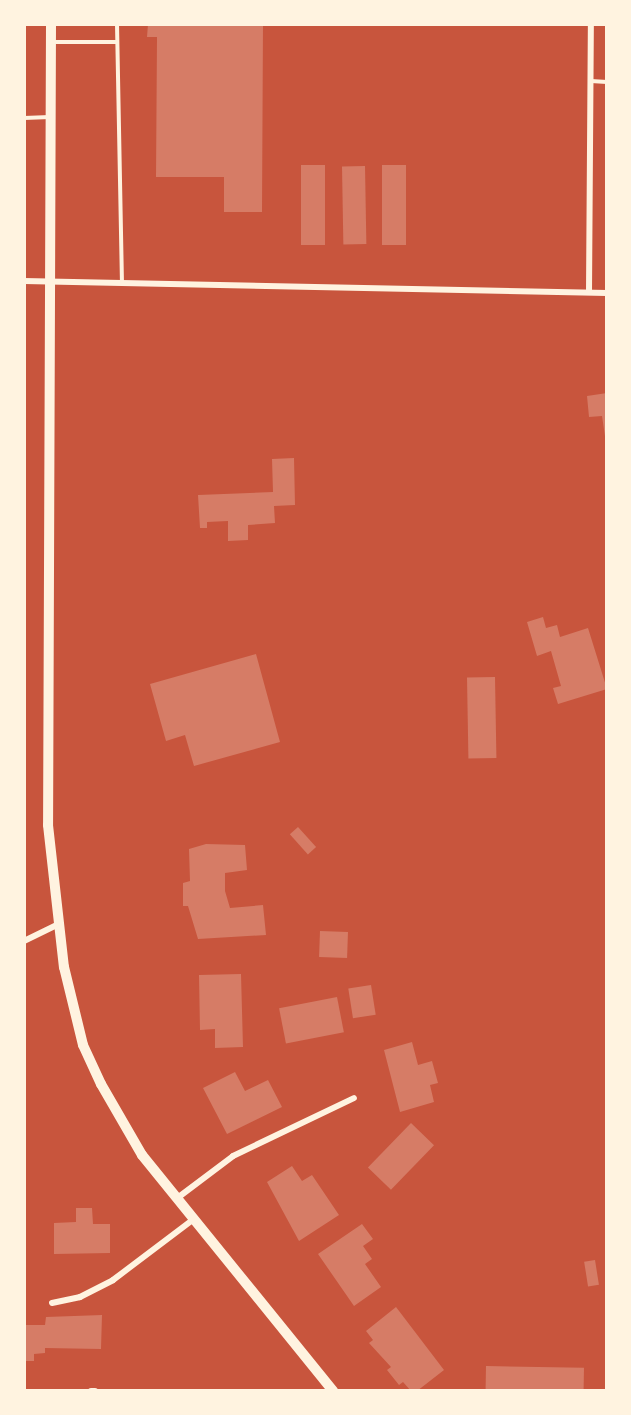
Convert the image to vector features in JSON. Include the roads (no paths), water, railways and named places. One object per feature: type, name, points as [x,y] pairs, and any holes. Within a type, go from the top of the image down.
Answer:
[{"type":"main road","points":[[51,24],[53,283],[48,825],[57,925],[83,1045],[101,1084],[142,1155],[333,1391]]},
{"type":"street","points":[[589,292],[591,24]]},
{"type":"street","points":[[24,281],[607,293]]},
{"type":"street","points":[[24,941],[57,925]]},
{"type":"street","points":[[176,1198],[233,1156],[354,1098]]},
{"type":"street","points":[[52,1303],[80,1297],[113,1280],[194,1219]]},
{"type":"lane","points":[[117,24],[122,282]]},
{"type":"lane","points":[[52,42],[117,42]]},
{"type":"lane","points":[[591,81],[607,82]]},
{"type":"lane","points":[[24,118],[52,117]]}]
